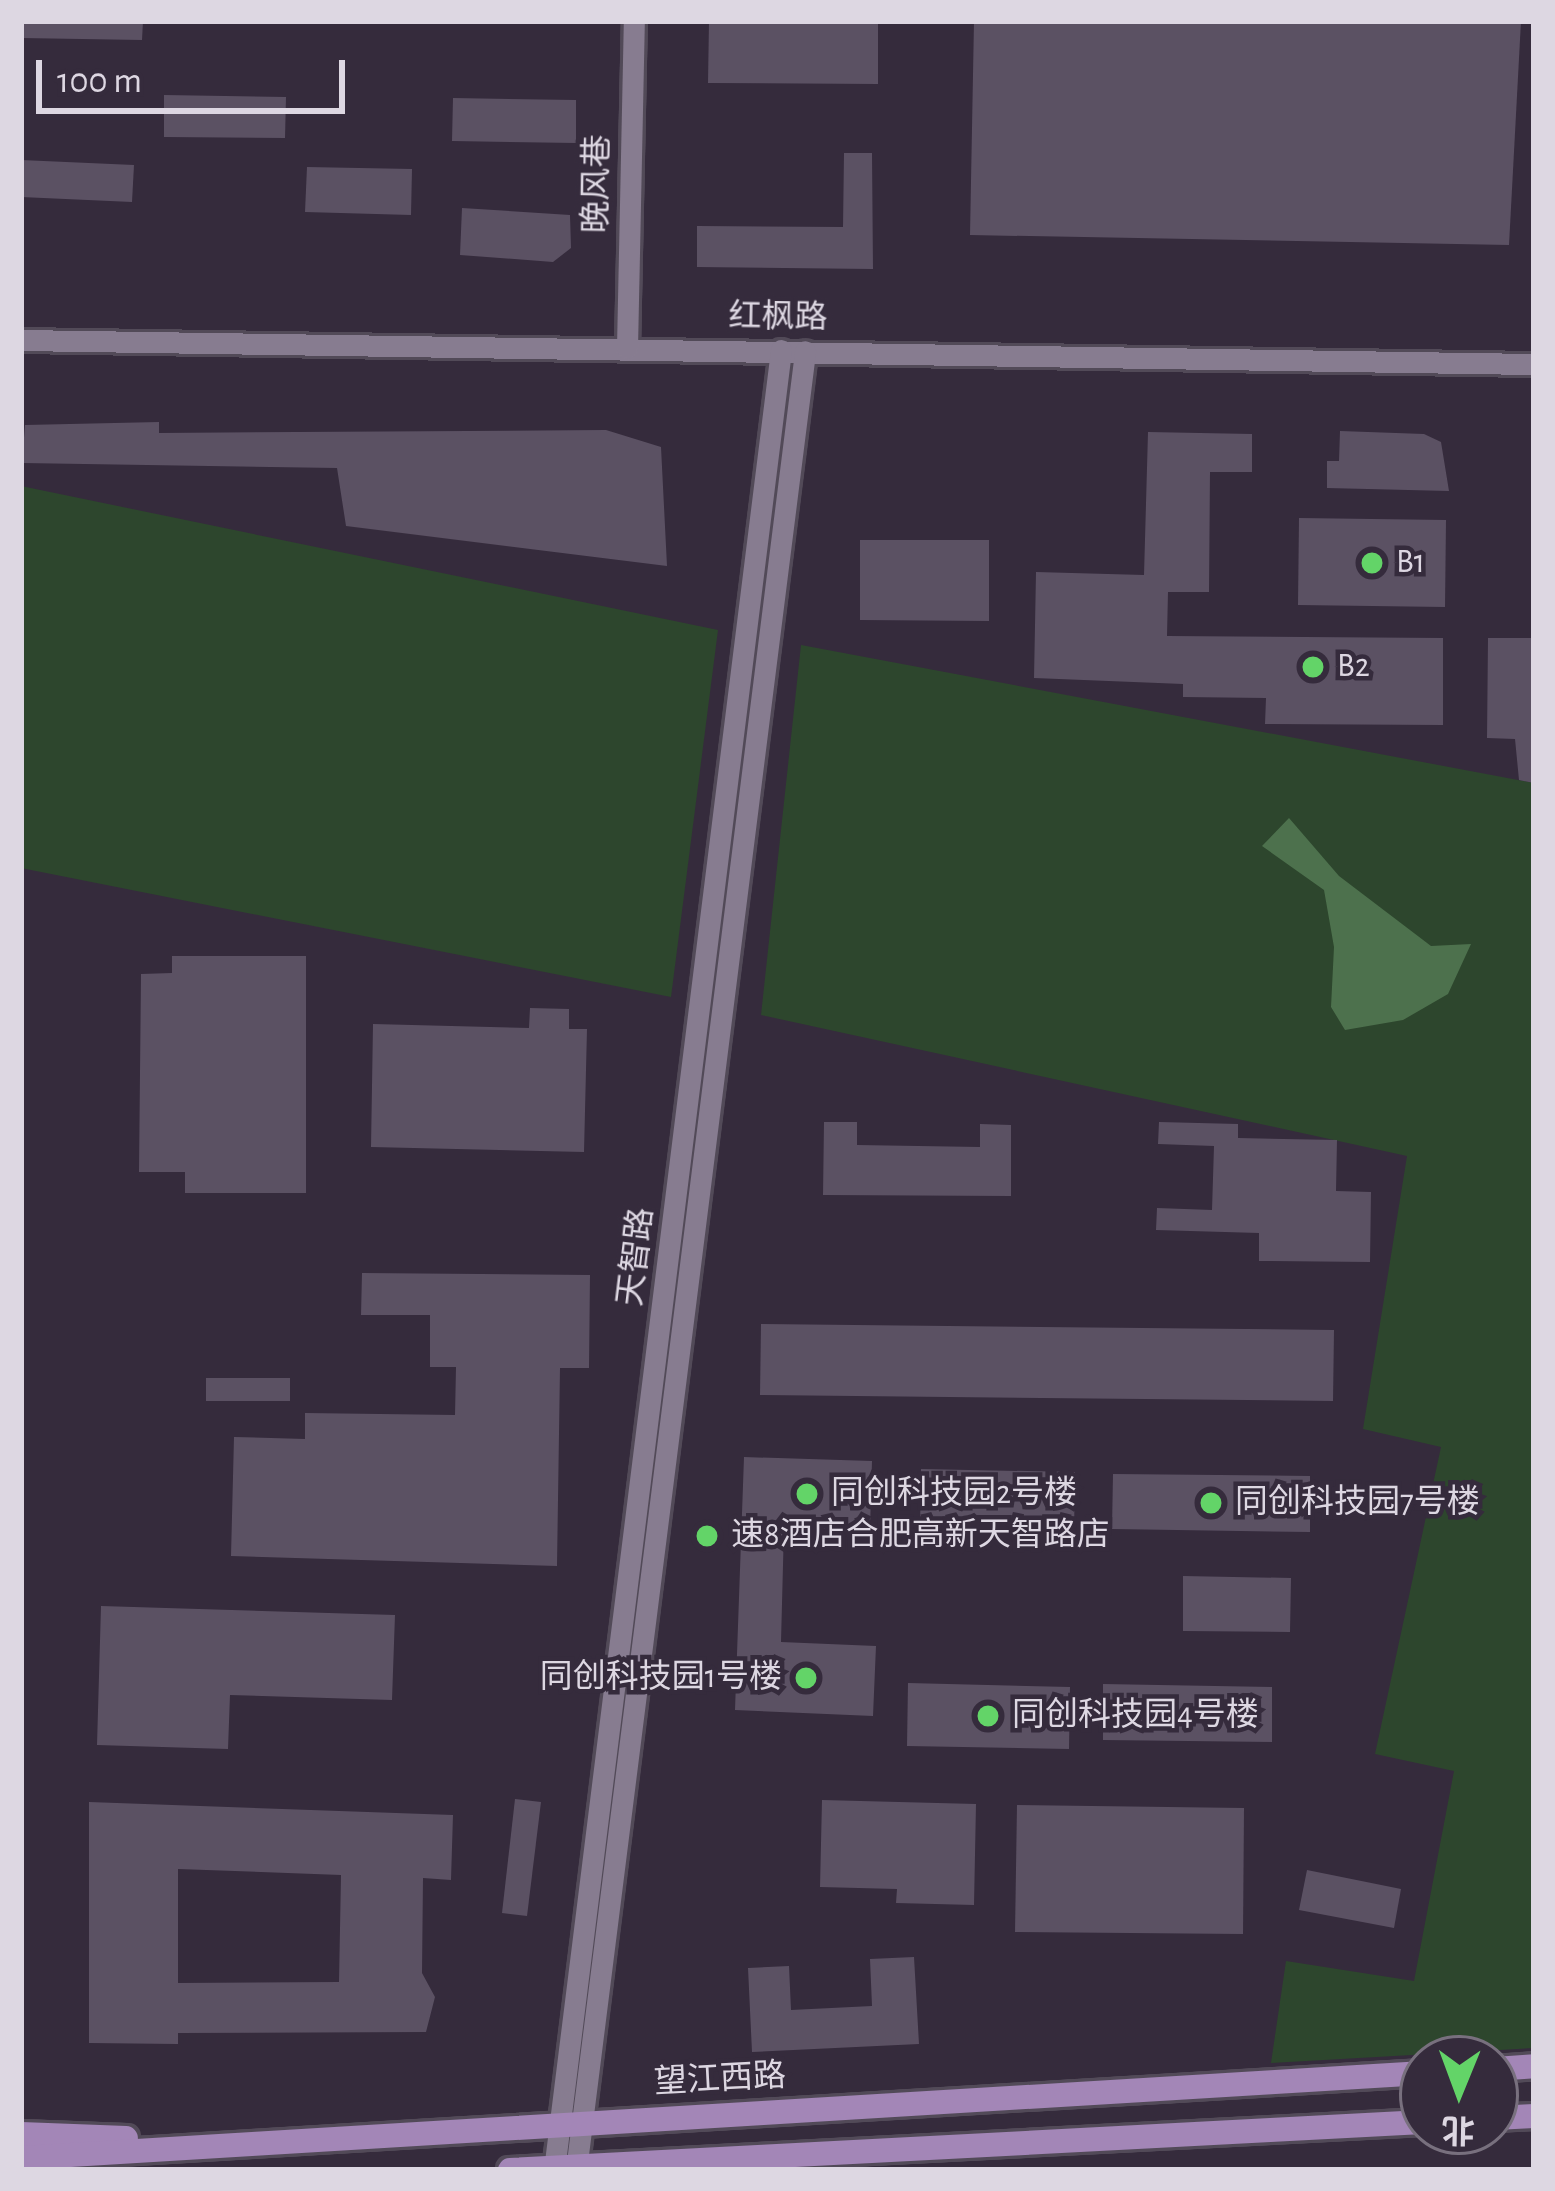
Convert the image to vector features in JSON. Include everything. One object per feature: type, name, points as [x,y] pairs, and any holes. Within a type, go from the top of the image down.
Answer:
[{"type":"main road","name":"望江西路","points":[[21,2158],[1399,2074]]},
{"type":"main road","points":[[510,2170],[1399,2123]]},
{"type":"main road","points":[[21,2134],[224,2144]]},
{"type":"street","name":"晚风巷","points":[[628,349],[634,21]]},
{"type":"street","name":"红枫路","points":[[21,340],[1534,364]]},
{"type":"street","name":"天智路","points":[[575,2121],[781,350]]},
{"type":"street","name":"天智路","points":[[565,2169],[575,2121],[805,351]]},
{"type":"shaded area","points":[[21,486],[718,630],[671,997],[21,868]]},
{"type":"shaded area","points":[[801,645],[1534,783],[1534,2048],[1519,2049],[1519,2035],[1399,2035],[1399,2056],[1271,2063],[1286,1961],[1414,1981],[1454,1771],[1375,1754],[1441,1447],[1363,1429],[1407,1156],[761,1015]]},
{"type":"shaded area","points":[[1289,818],[1339,876],[1431,946],[1471,944],[1448,994],[1403,1020],[1345,1030],[1331,1007],[1334,947],[1324,890],[1262,846]]},
{"type":"building","points":[[21,21],[143,21],[142,40],[21,38]]},
{"type":"building","points":[[709,21],[878,21],[878,84],[708,83]]},
{"type":"building","points":[[974,21],[1521,21],[1509,245],[970,235]]},
{"type":"building","points":[[164,95],[286,97],[285,138],[164,137]]},
{"type":"building","points":[[453,98],[576,100],[576,143],[452,141]]},
{"type":"building","points":[[844,153],[872,153],[873,269],[697,267],[697,226],[843,227]]},
{"type":"building","points":[[21,160],[134,165],[132,202],[21,197]]},
{"type":"building","points":[[307,167],[412,169],[411,215],[305,212]]},
{"type":"building","points":[[462,208],[570,215],[571,248],[553,262],[460,255]]},
{"type":"building","points":[[159,422],[159,433],[606,430],[661,447],[667,566],[346,526],[337,468],[22,463],[25,425]]},
{"type":"building","points":[[1340,431],[1424,434],[1441,442],[1449,491],[1327,488],[1327,461],[1339,461]]},
{"type":"building","points":[[1148,432],[1252,434],[1252,472],[1210,472],[1209,592],[1168,592],[1167,636],[1443,638],[1443,725],[1265,724],[1266,698],[1183,697],[1183,684],[1034,678],[1036,572],[1144,575]]},
{"type":"building","name":"B1","points":[[1299,518],[1446,520],[1445,607],[1298,605]]},
{"type":"building","points":[[860,540],[989,540],[989,621],[860,620]]},
{"type":"building","points":[[1488,638],[1534,638],[1534,783],[1519,780],[1515,739],[1487,738]]},
{"type":"building","points":[[172,956],[306,956],[306,1193],[185,1193],[185,1172],[139,1172],[141,974],[172,973]]},
{"type":"building","points":[[530,1008],[569,1009],[569,1029],[587,1029],[584,1152],[371,1147],[373,1024],[529,1028]]},
{"type":"building","points":[[824,1122],[857,1122],[857,1145],[980,1147],[980,1124],[1011,1125],[1011,1196],[823,1195]]},
{"type":"building","points":[[1159,1122],[1238,1124],[1238,1138],[1337,1140],[1336,1191],[1371,1192],[1370,1262],[1259,1261],[1259,1233],[1156,1230],[1157,1208],[1212,1210],[1214,1146],[1158,1144]]},
{"type":"building","points":[[362,1273],[590,1275],[589,1368],[560,1368],[557,1566],[231,1556],[234,1437],[305,1439],[305,1413],[455,1415],[456,1367],[430,1367],[430,1315],[361,1315]]},
{"type":"building","points":[[761,1324],[1334,1330],[1333,1401],[760,1395]]},
{"type":"building","points":[[206,1378],[290,1378],[290,1401],[206,1401]]},
{"type":"building","points":[[744,1457],[872,1461],[870,1530],[784,1527],[781,1642],[876,1646],[873,1716],[735,1710]]},
{"type":"building","points":[[921,1469],[1075,1472],[1074,1534],[920,1530]]},
{"type":"building","name":"同创科技园7号楼","points":[[1113,1474],[1310,1476],[1310,1532],[1112,1529]]},
{"type":"building","points":[[1183,1576],[1291,1578],[1290,1632],[1183,1631]]},
{"type":"building","points":[[101,1606],[395,1615],[392,1700],[230,1695],[228,1749],[97,1745]]},
{"type":"building","name":"同创科技园4号楼","points":[[908,1683],[1070,1687],[1069,1749],[907,1746]]},
{"type":"building","points":[[1103,1684],[1272,1687],[1272,1742],[1103,1740]]},
{"type":"building","points":[[515,1799],[541,1802],[527,1916],[502,1913]]},
{"type":"building","points":[[822,1800],[976,1804],[974,1905],[896,1903],[897,1889],[820,1887]]},
{"type":"building","points":[[89,1802],[453,1815],[451,1880],[423,1878],[422,1973],[435,1997],[426,2032],[178,2033],[178,2044],[89,2043]],"holes":[[[178,1869],[341,1875],[339,1982],[178,1983]]]},
{"type":"building","points":[[1017,1805],[1244,1808],[1243,1934],[1015,1932]]},
{"type":"building","points":[[1307,1870],[1401,1889],[1394,1928],[1299,1910]]},
{"type":"building","points":[[914,1957],[919,2044],[752,2052],[748,1968],[789,1966],[791,2010],[872,2006],[870,1959]]},
{"type":"place","name":"B1","points":[[1372,563]]},
{"type":"place","name":"B2","points":[[1313,667]]},
{"type":"place","name":"同创科技园2号楼","points":[[807,1494]]},
{"type":"place","name":"同创科技园7号楼","points":[[1211,1503]]},
{"type":"place","name":"速8酒店合肥高新天智路店","points":[[707,1536]]},
{"type":"place","name":"同创科技园1号楼","points":[[806,1678]]},
{"type":"place","name":"同创科技园4号楼","points":[[988,1716]]}]
